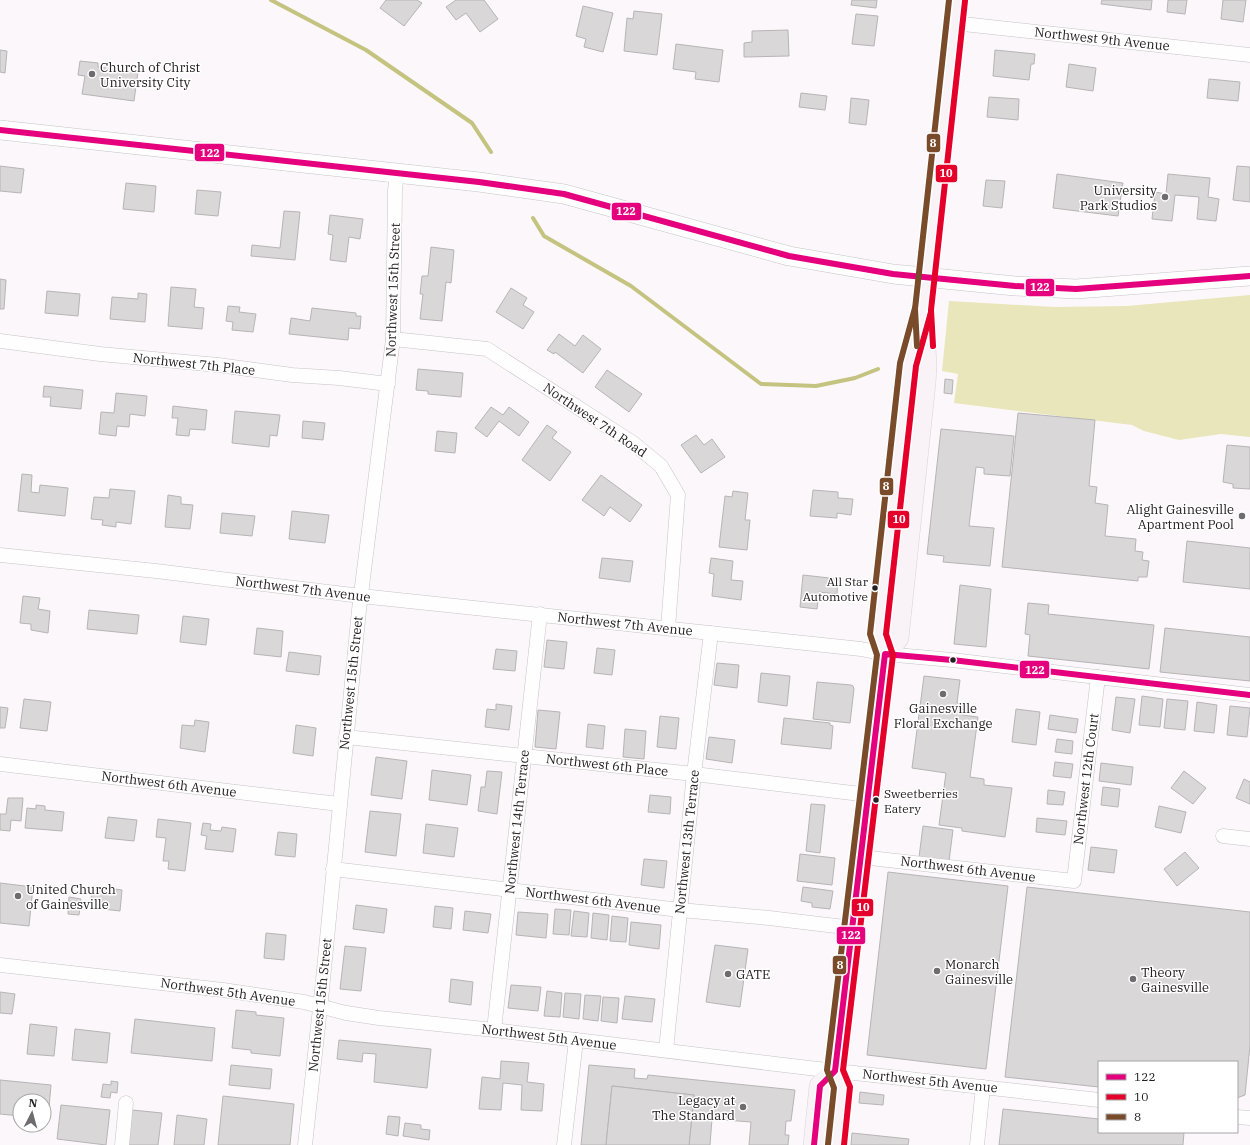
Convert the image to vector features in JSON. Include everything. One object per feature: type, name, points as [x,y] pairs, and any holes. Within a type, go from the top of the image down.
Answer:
[{"type":"main road","points":[[836,1145],[842,1087],[835,1071],[885,654],[898,638],[926,367],[923,310],[957,0]]},
{"type":"main road","points":[[814,1145],[820,1086],[835,1071]]},
{"type":"street","name":"Northwest 9th Avenue","points":[[954,23],[1250,55]]},
{"type":"street","points":[[0,130],[479,182],[564,194],[789,256],[893,274],[1015,286],[1076,289],[1250,276]]},
{"type":"street","name":"Northwest 15th Street","points":[[304,1145],[320,1007],[339,804],[361,596],[393,339],[395,190],[397,173]]},
{"type":"street","name":"Northwest 7th Road","points":[[393,339],[487,349],[633,443],[661,466],[678,495],[668,628]]},
{"type":"street","name":"Northwest 7th Place","points":[[0,341],[100,354],[218,365],[292,375],[339,378],[388,384]]},
{"type":"street","name":"Northwest 7th Avenue","points":[[0,555],[156,571],[361,596],[861,649],[885,654],[1250,695]]},
{"type":"street","name":"Northwest 14th Terrace","points":[[494,1030],[540,614]]},
{"type":"street","name":"Northwest 13th Terrace","points":[[666,1050],[694,774],[711,633]]},
{"type":"street","name":"Northwest 12th Court","points":[[1074,881],[1098,677]]},
{"type":"street","name":"Northwest 6th Place","points":[[346,737],[524,755],[869,795]]},
{"type":"street","name":"Northwest 6th Avenue","points":[[0,764],[339,804]]},
{"type":"street","points":[[1223,836],[1250,839]]},
{"type":"street","name":"Northwest 6th Avenue","points":[[861,857],[1074,881]]},
{"type":"street","name":"Northwest 6th Avenue","points":[[333,869],[680,910],[769,918],[853,928]]},
{"type":"street","name":"Northwest 5th Avenue","points":[[0,966],[223,990],[304,1002],[346,1013],[379,1018],[1098,1100]]},
{"type":"street","points":[[564,1145],[576,1040]]},
{"type":"street","points":[[977,1145],[983,1087]]},
{"type":"street","points":[[122,1145],[126,1103]]},
{"type":"street","points":[[1238,1117],[1250,1118]]},
{"type":"shaded area","points":[[1250,295],[1250,437],[1221,434],[1179,440],[1144,431],[1132,425],[954,403],[958,374],[942,371],[949,301],[1055,307],[1127,306]]},
{"type":"building","points":[[386,0],[417,0],[422,3],[404,26],[380,8]]},
{"type":"building","points":[[456,0],[484,0],[498,19],[480,32],[466,13],[456,20],[446,7]]},
{"type":"building","points":[[852,0],[877,0],[876,8],[851,5]]},
{"type":"building","points":[[1102,0],[1152,0],[1151,10],[1101,4]]},
{"type":"building","points":[[1168,0],[1187,0],[1185,14],[1167,12]]},
{"type":"building","points":[[1223,0],[1246,0],[1243,22],[1221,19]]},
{"type":"building","points":[[583,6],[613,13],[603,52],[584,47],[586,39],[576,36]]},
{"type":"building","points":[[634,11],[662,14],[657,55],[624,51],[627,18],[633,19]]},
{"type":"building","points":[[856,14],[878,16],[874,46],[852,44]]},
{"type":"building","points":[[788,30],[789,56],[744,57],[744,43],[752,42],[752,31]]},
{"type":"building","points":[[676,44],[723,50],[719,82],[695,79],[696,72],[673,69]]},
{"type":"building","points":[[0,50],[7,51],[5,73],[0,72]]},
{"type":"building","points":[[995,50],[1035,54],[1034,64],[1031,64],[1029,80],[993,76]]},
{"type":"building","points":[[80,61],[98,63],[98,67],[138,72],[134,101],[82,94],[85,76],[78,75]]},
{"type":"building","points":[[1069,64],[1096,68],[1093,91],[1066,87]]},
{"type":"building","points":[[1209,79],[1240,82],[1238,101],[1207,98]]},
{"type":"building","points":[[801,93],[827,96],[825,110],[799,107]]},
{"type":"building","points":[[989,97],[1019,99],[1018,120],[987,117]]},
{"type":"building","points":[[851,98],[869,100],[866,125],[849,123]]},
{"type":"building","points":[[0,166],[24,169],[21,193],[0,191]]},
{"type":"building","points":[[1237,166],[1250,167],[1250,202],[1233,200]]},
{"type":"building","points":[[1057,174],[1123,183],[1118,216],[1053,208]]},
{"type":"building","name":"University Park Studios","points":[[1168,174],[1210,178],[1208,197],[1219,199],[1216,221],[1197,219],[1199,197],[1175,195],[1172,221],[1152,219],[1155,192],[1166,194]]},
{"type":"building","points":[[986,180],[1005,181],[1002,208],[983,206]]},
{"type":"building","points":[[126,183],[156,186],[154,212],[123,209]]},
{"type":"building","points":[[197,190],[221,192],[218,216],[195,214]]},
{"type":"building","points":[[284,211],[300,212],[295,260],[251,256],[252,245],[280,248]]},
{"type":"building","points":[[330,215],[363,219],[360,239],[349,237],[346,262],[330,260],[333,235],[328,234]]},
{"type":"building","points":[[431,247],[454,250],[451,283],[446,282],[442,321],[420,319],[423,294],[420,294],[422,276],[428,276]]},
{"type":"building","points":[[0,279],[6,280],[4,309],[0,309]]},
{"type":"building","points":[[171,287],[196,289],[194,307],[204,308],[202,329],[168,326]]},
{"type":"building","points":[[511,288],[527,298],[523,305],[534,312],[523,329],[496,312]]},
{"type":"building","points":[[47,291],[80,294],[78,316],[45,313]]},
{"type":"building","points":[[138,293],[147,294],[145,322],[110,319],[112,297],[138,299]]},
{"type":"building","points":[[228,306],[240,307],[239,312],[256,314],[253,332],[232,330],[233,322],[226,321]]},
{"type":"building","points":[[312,308],[356,313],[356,316],[361,316],[360,329],[349,328],[348,340],[289,334],[291,318],[310,321]]},
{"type":"building","points":[[559,334],[575,346],[583,335],[601,349],[583,373],[555,352],[554,354],[547,350]]},
{"type":"building","points":[[418,369],[463,373],[461,397],[428,394],[428,391],[416,390]]},
{"type":"building","points":[[607,370],[642,394],[629,412],[595,387]]},
{"type":"building","points":[[945,379],[953,380],[952,394],[944,393]]},
{"type":"building","points":[[44,386],[83,390],[81,409],[50,406],[51,397],[43,397]]},
{"type":"building","points":[[116,393],[147,396],[145,416],[130,414],[129,427],[117,426],[116,436],[99,434],[101,412],[114,413]]},
{"type":"building","points":[[173,406],[207,410],[205,430],[190,429],[189,436],[176,435],[178,418],[172,418]]},
{"type":"building","points":[[491,407],[503,415],[509,407],[529,422],[519,436],[499,421],[487,437],[475,428]]},
{"type":"building","points":[[235,411],[280,415],[277,436],[270,435],[269,447],[232,443]]},
{"type":"building","points":[[1018,413],[1095,420],[1089,486],[1097,487],[1095,503],[1108,505],[1105,536],[1136,539],[1135,551],[1143,552],[1142,560],[1149,561],[1147,577],[1138,577],[1138,581],[1002,567]]},
{"type":"building","points":[[303,421],[325,423],[323,440],[302,438]]},
{"type":"building","points":[[547,425],[557,432],[552,438],[571,452],[550,481],[522,460]]},
{"type":"building","points":[[941,429],[1014,436],[1010,476],[984,474],[984,468],[976,467],[969,526],[994,528],[990,566],[943,562],[944,556],[927,554]]},
{"type":"building","points":[[437,431],[457,433],[455,453],[435,451]]},
{"type":"building","points":[[696,435],[704,445],[712,439],[725,457],[701,473],[681,445]]},
{"type":"building","points":[[1227,445],[1250,447],[1250,489],[1233,488],[1233,484],[1223,482]]},
{"type":"building","points":[[22,474],[32,475],[31,492],[39,493],[40,485],[68,488],[65,516],[18,511]]},
{"type":"building","points":[[601,475],[642,505],[630,522],[610,507],[604,516],[582,500]]},
{"type":"building","points":[[110,489],[135,491],[131,524],[116,522],[116,527],[102,525],[103,520],[91,519],[94,497],[109,498]]},
{"type":"building","points":[[813,490],[838,492],[838,498],[853,499],[851,515],[837,513],[837,518],[810,516]]},
{"type":"building","points":[[733,491],[748,493],[745,520],[750,520],[747,550],[719,547],[725,496],[732,497]]},
{"type":"building","points":[[168,495],[181,497],[181,504],[193,505],[190,529],[165,527]]},
{"type":"building","points":[[292,511],[329,515],[325,543],[289,539]]},
{"type":"building","points":[[222,513],[255,516],[252,536],[220,533]]},
{"type":"building","points":[[1187,541],[1250,548],[1250,589],[1183,582]]},
{"type":"building","points":[[602,558],[633,561],[630,582],[599,578]]},
{"type":"building","points":[[711,558],[733,561],[731,580],[743,581],[741,600],[712,596],[714,574],[709,573]]},
{"type":"building","points":[[803,575],[838,579],[837,594],[819,592],[817,609],[800,607]]},
{"type":"building","points":[[960,585],[991,589],[986,647],[954,644]]},
{"type":"building","points":[[23,596],[40,598],[38,609],[50,611],[48,633],[31,630],[31,624],[20,623]]},
{"type":"building","points":[[1028,603],[1049,605],[1048,614],[1154,625],[1149,669],[1028,656],[1030,635],[1025,634]]},
{"type":"building","points":[[89,610],[139,615],[137,634],[87,629]]},
{"type":"building","points":[[183,616],[209,619],[206,645],[180,642]]},
{"type":"building","points":[[257,628],[283,631],[281,657],[254,654]]},
{"type":"building","points":[[1165,628],[1250,637],[1250,681],[1160,672]]},
{"type":"building","points":[[547,640],[567,642],[564,669],[544,667]]},
{"type":"building","points":[[597,648],[615,650],[612,675],[594,673]]},
{"type":"building","points":[[496,649],[517,651],[515,671],[493,669]]},
{"type":"building","points":[[289,652],[321,656],[319,675],[286,671]]},
{"type":"building","points":[[717,663],[739,665],[737,688],[714,685]]},
{"type":"building","points":[[761,673],[790,676],[787,706],[758,702]]},
{"type":"building","points":[[924,676],[960,680],[957,703],[963,704],[962,715],[978,717],[970,777],[984,779],[984,785],[1012,788],[1005,837],[962,831],[962,828],[939,825],[946,773],[912,768]]},
{"type":"building","points":[[817,682],[853,686],[854,689],[850,723],[813,719]]},
{"type":"building","points":[[1142,696],[1163,699],[1160,727],[1139,725]]},
{"type":"building","points":[[1116,697],[1135,699],[1130,733],[1112,730]]},
{"type":"building","points":[[24,699],[51,702],[47,731],[20,728]]},
{"type":"building","points":[[1167,699],[1188,701],[1185,730],[1164,728]]},
{"type":"building","points":[[1197,702],[1217,705],[1214,733],[1194,731]]},
{"type":"building","points":[[496,704],[512,706],[509,730],[485,727],[487,709],[496,710]]},
{"type":"building","points":[[1230,706],[1250,708],[1247,737],[1227,735]]},
{"type":"building","points":[[0,707],[8,708],[5,728],[0,728]]},
{"type":"building","points":[[1016,709],[1040,712],[1036,745],[1012,742]]},
{"type":"building","points":[[538,710],[560,712],[556,749],[535,747]]},
{"type":"building","points":[[1050,715],[1078,719],[1076,733],[1048,729]]},
{"type":"building","points":[[660,716],[679,718],[676,749],[657,747]]},
{"type":"building","points":[[784,718],[830,723],[830,725],[833,726],[831,749],[781,744]]},
{"type":"building","points":[[195,720],[209,722],[205,752],[180,748],[182,725],[194,726]]},
{"type":"building","points":[[588,724],[605,726],[603,749],[586,747]]},
{"type":"building","points":[[296,725],[316,728],[313,756],[293,753]]},
{"type":"building","points":[[625,729],[646,731],[644,759],[623,757]]},
{"type":"building","points":[[709,737],[735,740],[732,763],[706,759]]},
{"type":"building","points":[[1057,739],[1073,741],[1072,754],[1055,752]]},
{"type":"building","points":[[376,757],[407,761],[402,799],[371,795]]},
{"type":"building","points":[[1055,762],[1073,764],[1071,778],[1053,776]]},
{"type":"building","points":[[1101,763],[1133,767],[1131,785],[1099,781]]},
{"type":"building","points":[[432,770],[471,775],[467,805],[429,800]]},
{"type":"building","points":[[487,771],[502,772],[497,814],[478,811],[481,787],[485,787]]},
{"type":"building","points":[[1184,771],[1206,788],[1193,804],[1171,788]]},
{"type":"building","points":[[1244,779],[1250,782],[1250,804],[1236,798]]},
{"type":"building","points":[[1103,787],[1120,789],[1118,807],[1101,805]]},
{"type":"building","points":[[1048,790],[1065,792],[1063,805],[1047,804]]},
{"type":"building","points":[[650,795],[671,797],[670,814],[648,812]]},
{"type":"building","points":[[8,798],[23,798],[21,821],[11,820],[10,831],[0,830],[0,814],[6,814]]},
{"type":"building","points":[[811,804],[825,805],[820,853],[806,851]]},
{"type":"building","points":[[36,805],[45,806],[45,810],[64,812],[62,831],[25,828],[27,808],[36,809]]},
{"type":"building","points":[[1159,806],[1186,812],[1181,833],[1155,827]]},
{"type":"building","points":[[370,811],[401,814],[396,856],[365,852]]},
{"type":"building","points":[[108,817],[137,820],[134,841],[105,838]]},
{"type":"building","points":[[1037,818],[1067,821],[1065,835],[1036,832]]},
{"type":"building","points":[[158,819],[191,823],[185,871],[168,869],[169,861],[163,861],[166,838],[156,837]]},
{"type":"building","points":[[203,823],[211,824],[210,830],[221,831],[222,827],[236,829],[233,852],[205,849],[207,836],[201,835]]},
{"type":"building","points":[[426,824],[458,828],[454,857],[423,853]]},
{"type":"building","points":[[923,826],[953,830],[949,861],[919,857]]},
{"type":"building","points":[[278,832],[297,834],[295,857],[275,855]]},
{"type":"building","points":[[1091,847],[1117,850],[1114,873],[1088,870]]},
{"type":"building","points":[[1185,852],[1199,868],[1177,886],[1164,869]]},
{"type":"building","points":[[800,854],[835,858],[832,885],[797,881]]},
{"type":"building","points":[[644,859],[667,861],[664,888],[641,885]]},
{"type":"building","name":"Monarch Gainesville","points":[[888,872],[1008,886],[986,1069],[867,1055]]},
{"type":"building","name":"United Church of Gainesville","points":[[0,883],[33,887],[29,926],[0,923]]},
{"type":"building","points":[[92,886],[122,890],[120,911],[103,909],[103,902],[91,900]]},
{"type":"building","points":[[803,887],[833,891],[830,909],[812,907],[812,903],[801,901]]},
{"type":"building","name":"Theory Gainesville","points":[[1027,887],[1250,912],[1250,1046],[1245,1095],[1238,1098],[1238,1061],[1098,1061],[1098,1087],[1005,1077]]},
{"type":"building","points":[[69,897],[81,899],[79,915],[68,914]]},
{"type":"building","points":[[356,905],[387,909],[384,933],[353,929]]},
{"type":"building","points":[[435,906],[453,908],[451,929],[433,927]]},
{"type":"building","points":[[555,909],[571,910],[569,935],[553,934]]},
{"type":"building","points":[[465,911],[491,914],[488,933],[463,930]]},
{"type":"building","points":[[574,911],[589,913],[587,937],[571,936]]},
{"type":"building","points":[[518,912],[548,914],[546,938],[516,935]]},
{"type":"building","points":[[593,913],[609,915],[607,940],[591,938]]},
{"type":"building","points":[[612,916],[628,918],[626,942],[610,941]]},
{"type":"building","points":[[631,922],[661,925],[659,949],[629,945]]},
{"type":"building","points":[[266,933],[286,935],[284,960],[264,958]]},
{"type":"building","name":"GATE","points":[[715,945],[748,949],[740,1007],[706,1002]]},
{"type":"building","points":[[345,946],[366,948],[361,991],[340,989]]},
{"type":"building","points":[[451,979],[473,982],[471,1005],[449,1002]]},
{"type":"building","points":[[511,985],[541,987],[538,1011],[508,1008]]},
{"type":"building","points":[[547,991],[562,993],[560,1017],[544,1016]]},
{"type":"building","points":[[0,992],[15,994],[12,1014],[0,1013]]},
{"type":"building","points":[[565,993],[581,994],[579,1019],[563,1017]]},
{"type":"building","points":[[585,995],[601,996],[598,1021],[583,1019]]},
{"type":"building","points":[[625,996],[655,999],[652,1022],[622,1019]]},
{"type":"building","points":[[603,997],[619,998],[617,1023],[601,1021]]},
{"type":"building","points":[[236,1010],[256,1012],[256,1015],[284,1018],[280,1056],[251,1053],[251,1050],[232,1048]]},
{"type":"building","points":[[135,1019],[215,1028],[212,1061],[131,1053]]},
{"type":"building","points":[[30,1024],[57,1027],[54,1056],[27,1054]]},
{"type":"building","points":[[75,1029],[110,1033],[107,1063],[72,1060]]},
{"type":"building","points":[[339,1040],[431,1049],[427,1088],[374,1082],[376,1054],[363,1053],[362,1062],[337,1059]]},
{"type":"building","points":[[501,1061],[529,1063],[527,1082],[544,1084],[542,1111],[521,1110],[522,1085],[503,1083],[501,1110],[479,1109],[482,1077],[500,1079]]},
{"type":"building","points":[[231,1065],[272,1069],[270,1089],[229,1085]]},
{"type":"building","name":"Legacy at The Standard","points":[[589,1065],[635,1069],[634,1078],[647,1079],[648,1075],[795,1090],[791,1121],[786,1121],[785,1135],[789,1135],[788,1145],[749,1145],[751,1122],[712,1119],[710,1145],[689,1145],[694,1095],[612,1086],[606,1145],[581,1145]]},
{"type":"building","points":[[0,1080],[51,1085],[50,1093],[12,1093],[12,1115],[0,1114]]},
{"type":"building","points":[[111,1081],[118,1082],[117,1093],[111,1092],[110,1098],[101,1097],[103,1084],[111,1085]]},
{"type":"building","points":[[612,1086],[694,1095],[689,1145],[606,1145]]},
{"type":"building","points":[[860,1092],[884,1095],[883,1105],[859,1103]]},
{"type":"building","points":[[223,1096],[294,1104],[290,1145],[218,1145]]},
{"type":"building","points":[[61,1105],[110,1110],[106,1145],[57,1139]]},
{"type":"building","points":[[1003,1109],[1098,1119],[1098,1133],[1184,1133],[1183,1145],[999,1145]]},
{"type":"building","points":[[132,1110],[162,1113],[158,1145],[128,1145]]},
{"type":"building","points":[[177,1115],[207,1119],[204,1145],[174,1145]]},
{"type":"building","points":[[388,1116],[400,1117],[398,1136],[386,1134]]},
{"type":"building","points":[[405,1123],[421,1125],[421,1129],[430,1130],[429,1140],[403,1136]]},
{"type":"building","points":[[852,1133],[909,1139],[908,1145],[851,1145]]},
{"type":"waterway","points":[[271,0],[366,50],[472,123],[491,152]]},
{"type":"waterway","points":[[533,218],[544,236],[631,286],[761,384],[816,386],[855,378],[878,369]]},
{"type":"transit line","name":"8","points":[[917,346],[915,309],[949,0]]},
{"type":"transit line","name":"10","points":[[933,346],[931,310],[965,1]]},
{"type":"transit line","name":"122","points":[[0,130],[479,182],[564,194],[789,256],[893,274],[1015,286],[1076,289],[1250,276]]},
{"type":"transit line","name":"8","points":[[828,1144],[834,1088],[827,1070],[877,655],[870,634],[900,363],[915,308]]},
{"type":"transit line","name":"10","points":[[844,1145],[850,1087],[843,1070],[893,655],[886,634],[916,366],[931,312]]},
{"type":"transit line","name":"122","points":[[814,1145],[820,1086],[835,1071],[885,654],[952,660],[1250,695]]},
{"type":"place","name":"Church of Christ University City","points":[[92,74]]},
{"type":"place","name":"University Park Studios","points":[[1165,197]]},
{"type":"place","name":"Alight Gainesville Apartment Pool","points":[[1242,516]]},
{"type":"place","name":"All Star Automotive","points":[[875,588]]},
{"type":"place","name":"Gainesville Floral Exchange","points":[[943,694]]},
{"type":"place","name":"Sweetberries Eatery","points":[[876,800]]},
{"type":"place","name":"United Church of Gainesville","points":[[18,896]]},
{"type":"place","name":"Monarch Gainesville","points":[[937,971]]},
{"type":"place","name":"GATE","points":[[728,974]]},
{"type":"place","name":"Theory Gainesville","points":[[1133,979]]},
{"type":"place","name":"Legacy at The Standard","points":[[743,1107]]}]
